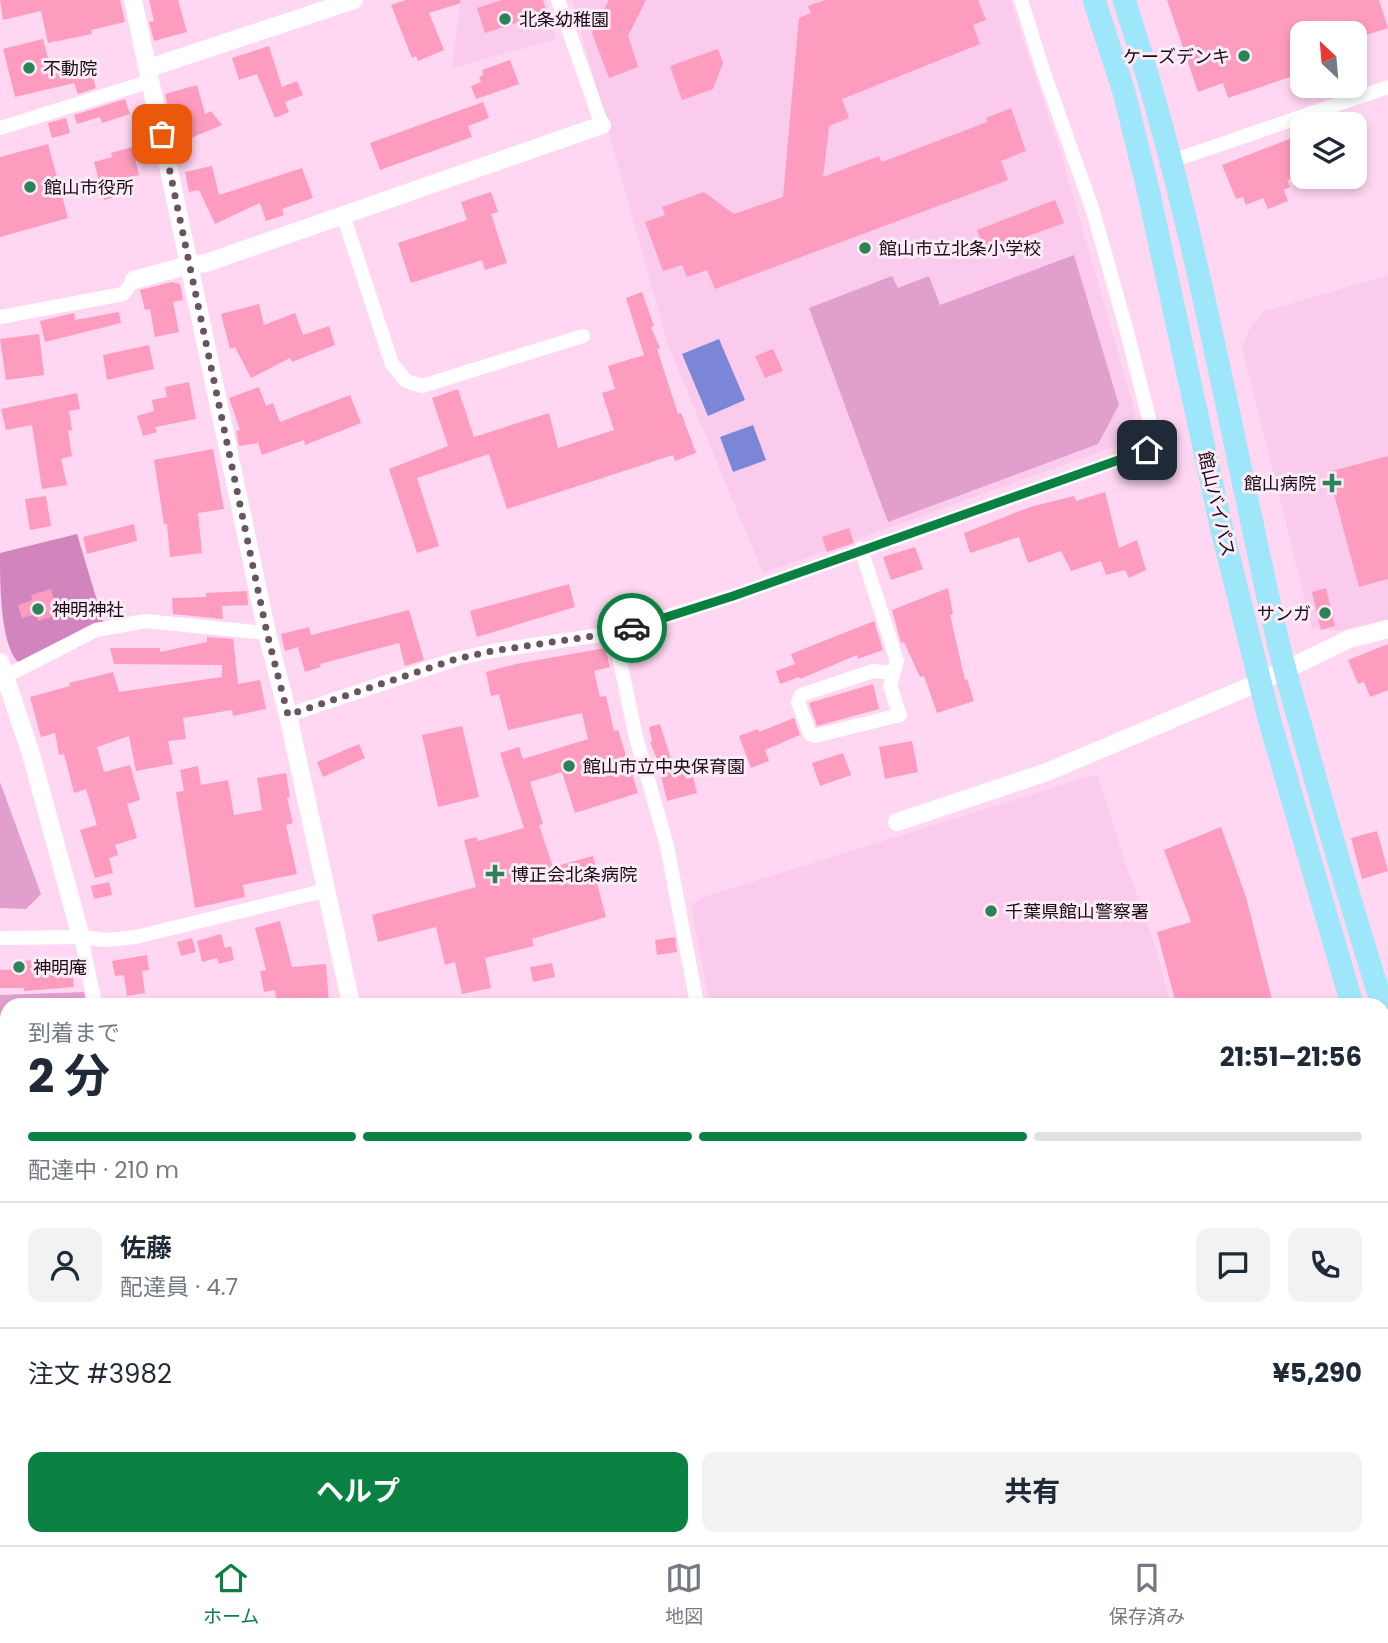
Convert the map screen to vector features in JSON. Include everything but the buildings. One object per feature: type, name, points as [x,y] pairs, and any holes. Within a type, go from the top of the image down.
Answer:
[{"type":"highway","name":"館山バイパス","points":[[1094,0],[1124,92],[1147,185],[1221,526],[1260,682],[1350,998]]},
{"type":"highway","name":"館山バイパス","points":[[1124,0],[1149,77],[1171,161],[1217,355],[1276,636],[1342,876],[1380,998]]},
{"type":"street","points":[[133,0],[267,633],[288,715],[350,998]]},
{"type":"street","points":[[0,128],[354,0]]},
{"type":"street","points":[[0,317],[123,294],[134,280],[206,263],[602,125],[558,0]]},
{"type":"street","points":[[288,715],[456,659],[614,633],[733,596],[1147,450],[1154,438],[1126,328],[1093,211],[1042,71],[1021,0]]},
{"type":"street","points":[[1171,161],[1388,87]]},
{"type":"street","points":[[344,215],[392,364],[405,381],[422,386],[583,336]]},
{"type":"street","points":[[861,550],[897,660],[890,685],[900,715],[815,736],[810,734],[799,702],[801,695],[873,671],[892,673]]},
{"type":"street","points":[[95,998],[79,923],[31,754],[3,669],[96,630],[145,621],[267,633]]},
{"type":"street","points":[[897,822],[1047,772],[1260,682],[1349,639],[1388,629]]},
{"type":"street","points":[[614,633],[636,737],[667,846],[696,998]]},
{"type":"street","points":[[0,938],[81,937],[104,940],[136,937],[327,890]]},
{"type":"shaded area","name":"北条幼稚園","points":[[461,0],[546,0],[556,39],[452,68]]},
{"type":"shaded area","name":"館山市立北条小学校","points":[[572,0],[1010,0],[1060,151],[1136,415],[1116,446],[763,573],[668,345]]},
{"type":"shaded area","points":[[1074,255],[1119,405],[1098,444],[888,522],[809,308],[892,276],[898,288],[929,276],[940,305]]},
{"type":"shaded area","name":"館山病院","points":[[1388,275],[1388,619],[1339,631],[1312,628],[1242,347],[1249,330],[1263,312]]},
{"type":"shaded area","points":[[77,534],[104,624],[18,662],[12,653],[4,628],[0,553]]},
{"type":"shaded area","points":[[1097,774],[1155,945],[1169,998],[709,998],[691,906],[701,898]]},
{"type":"shaded area","points":[[0,782],[41,894],[26,909],[0,908]]},
{"type":"shaded area","points":[[84,992],[85,998],[0,998],[0,995]]},
{"type":"water","points":[[719,339],[745,400],[708,416],[682,354]]},
{"type":"water","points":[[753,425],[766,460],[733,472],[720,437]]},
{"type":"way so far","points":[[162,134],[267,633],[288,715],[456,659],[632,628]]},
{"type":"place","name":"北条幼稚園","points":[[505,19]]},
{"type":"place","name":"ケーズデンキ","points":[[1244,56]]},
{"type":"place","name":"不動院","points":[[29,68]]},
{"type":"place","name":"館山市役所","points":[[30,187]]},
{"type":"place","name":"館山市立北条小学校","points":[[865,248]]},
{"type":"place","name":"館山病院","points":[[1332,483]]},
{"type":"place","name":"神明神社","points":[[38,609]]},
{"type":"place","name":"サンガ","points":[[1325,613]]},
{"type":"place","name":"館山市立中央保育園","points":[[569,766]]},
{"type":"place","name":"博正会北条病院","points":[[495,874]]},
{"type":"place","name":"千葉県館山警察署","points":[[991,911]]},
{"type":"place","name":"神明庵","points":[[19,967]]},
{"type":"route","points":[[632,628],[733,596],[1147,450]]}]
